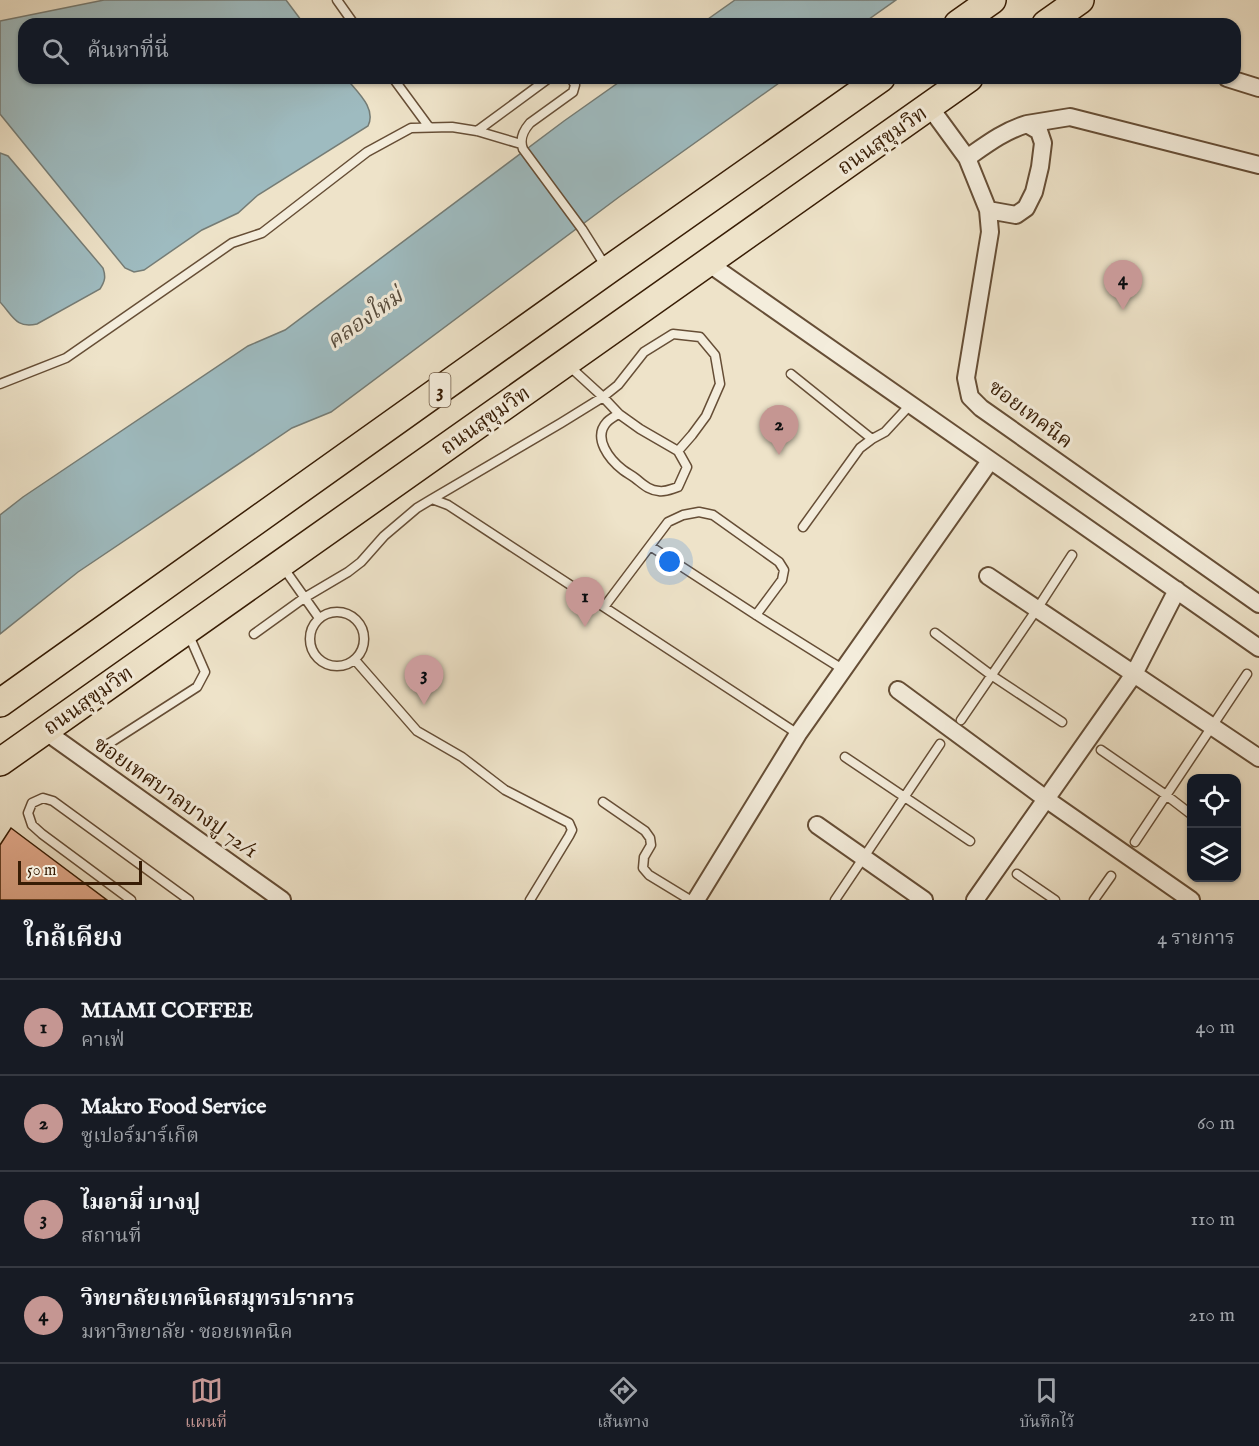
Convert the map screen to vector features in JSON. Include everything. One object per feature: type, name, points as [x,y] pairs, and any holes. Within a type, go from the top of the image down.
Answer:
[{"type":"highway","points":[[966,18],[992,0]]},
{"type":"highway","points":[[1057,18],[1080,0]]},
{"type":"highway","name":"3","points":[[0,704],[872,84]]},
{"type":"highway","name":"ถนนสุขุมวิท","points":[[0,762],[960,84]]},
{"type":"street","points":[[1241,82],[1259,88]]},
{"type":"street","name":"ซอยเทคนิค","points":[[929,106],[967,158],[988,210],[990,232],[966,378],[970,397],[981,408],[1259,604]]},
{"type":"street","points":[[967,158],[998,136],[1014,128],[1070,117],[1259,165]]},
{"type":"street","points":[[988,210],[1016,215],[1026,208],[1034,192],[1043,143],[1039,131],[1028,124]]},
{"type":"street","points":[[708,263],[1259,648]]},
{"type":"street","points":[[696,900],[798,734],[990,460]]},
{"type":"street","points":[[988,576],[1259,758]]},
{"type":"street","points":[[975,900],[1134,675],[1177,590]]},
{"type":"street","points":[[898,690],[1046,799],[1191,900]]},
{"type":"street","name":"ซอยเทศบาลบางปู 72/1","points":[[45,731],[282,900]]},
{"type":"street","points":[[817,825],[924,900]]},
{"type":"lane","points":[[337,0],[350,18]]},
{"type":"lane","points":[[397,84],[429,127]]},
{"type":"lane","points":[[477,131],[541,84]]},
{"type":"lane","points":[[574,84],[573,92],[530,123],[524,130],[521,137],[522,146],[582,228],[608,270]]},
{"type":"lane","points":[[0,384],[66,358],[232,243],[262,233],[367,152],[411,128],[452,127],[477,131],[522,146]]},
{"type":"lane","points":[[254,634],[304,598],[361,562],[384,536],[417,508],[603,397],[618,385],[644,352],[673,334],[700,337],[715,355],[720,384],[706,416],[678,451]]},
{"type":"lane","points":[[566,363],[619,414],[678,451],[687,467],[678,487],[668,491],[645,487],[605,452],[602,429],[608,421],[619,414]]},
{"type":"lane","points":[[791,374],[873,439]]},
{"type":"lane","points":[[803,528],[860,448],[885,432],[910,405]]},
{"type":"lane","points":[[432,499],[448,505],[798,734]]},
{"type":"lane","points":[[604,607],[668,522],[683,515],[699,512],[713,515],[779,562],[784,570],[782,580],[756,615]]},
{"type":"lane","points":[[650,546],[844,670]]},
{"type":"lane","points":[[961,720],[1072,555]]},
{"type":"lane","points":[[281,564],[319,618]]},
{"type":"lane","points":[[332,612],[346,613],[358,621],[364,634],[364,641],[363,649],[355,660],[342,666],[335,666],[328,665],[316,657],[310,644],[310,637],[311,630],[319,618],[332,612]]},
{"type":"lane","points":[[102,748],[196,687],[205,672],[187,630]]},
{"type":"lane","points":[[935,633],[991,675],[1062,722]]},
{"type":"lane","points":[[355,660],[417,731],[462,757],[505,790],[569,823],[572,830],[569,836],[530,900]]},
{"type":"lane","points":[[1135,842],[1247,674]]},
{"type":"lane","points":[[835,900],[940,744]]},
{"type":"lane","points":[[1101,750],[1187,812]]},
{"type":"lane","points":[[845,757],[970,842]]},
{"type":"lane","points":[[131,900],[32,825],[28,813],[32,803],[43,798],[53,801],[189,900]]},
{"type":"lane","points":[[603,802],[645,831],[650,838],[651,845],[644,857],[643,868],[648,875],[690,900]]},
{"type":"lane","points":[[1017,874],[1055,900]]},
{"type":"lane","points":[[1094,900],[1111,876]]},
{"type":"water","points":[[104,0],[286,0],[300,18],[18,18],[18,84],[351,84],[368,106],[370,119],[368,126],[258,195],[238,213],[202,230],[144,270],[134,272],[125,268],[0,114],[0,21]]},
{"type":"water","points":[[735,0],[896,0],[870,18],[710,18]]},
{"type":"water","name":"คลองใหม่","points":[[616,84],[778,84],[619,197],[331,412],[292,428],[78,572],[0,634],[0,515],[23,497],[248,346],[285,330]]},
{"type":"water","points":[[0,153],[8,156],[104,271],[103,284],[100,289],[37,324],[19,323],[0,302]]},
{"type":"building","points":[[11,828],[107,900],[0,900],[0,845]]},
{"type":"place","name":"วิทยาลัยเทคนิคสมุทรปราการ","points":[[1123,310]]},
{"type":"place","name":"Makro Food Service","points":[[779,455]]},
{"type":"place","name":"MIAMI COFFEE","points":[[585,627]]},
{"type":"place","name":"ไมอามี่ บางปู","points":[[424,705]]}]
